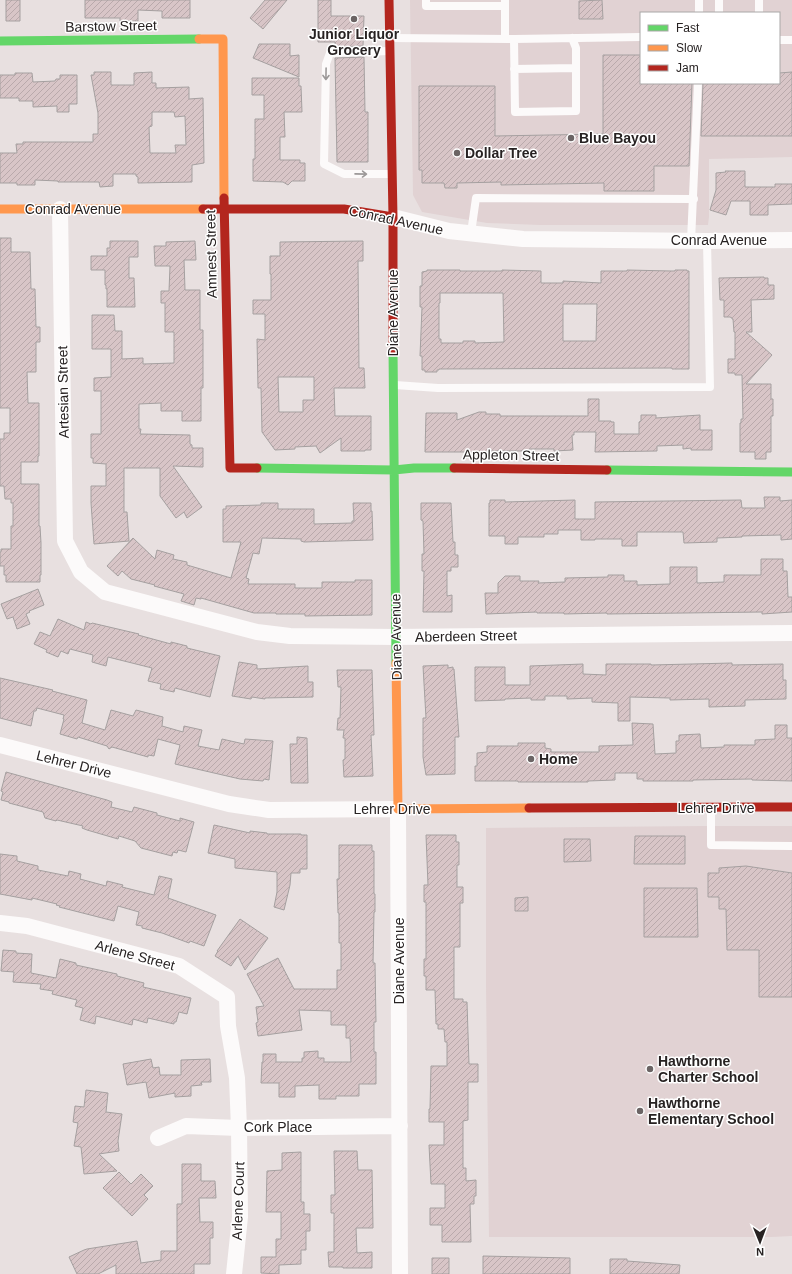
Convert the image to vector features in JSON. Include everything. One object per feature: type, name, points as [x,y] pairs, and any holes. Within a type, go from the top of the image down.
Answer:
[{"type":"street","name":"Diane Avenue","points":[[389,0],[393,217],[400,1274]]},
{"type":"street","name":"Barstow Street","points":[[0,41],[222,39]]},
{"type":"street","name":"Amnest Street","points":[[222,39],[230,468]]},
{"type":"street","name":"Conrad Avenue","points":[[0,209],[344,209],[393,217],[448,231],[522,240],[792,240]]},
{"type":"street","name":"Artesian Street","points":[[60,209],[65,541],[81,572]]},
{"type":"street","name":"Appleton Street","points":[[230,468],[394,470],[414,468],[792,472]]},
{"type":"street","name":"Aberdeen Street","points":[[81,572],[105,592],[257,632],[290,636],[396,637],[792,633]]},
{"type":"street","name":"Lehrer Drive","points":[[0,745],[229,804],[269,810],[792,807]]},
{"type":"street","name":"Arlene Street","points":[[0,923],[27,926],[179,966],[227,997],[228,1026],[237,1078],[239,1128]]},
{"type":"street","name":"Cork Place","points":[[158,1138],[186,1126],[239,1128],[400,1126]]},
{"type":"street","name":"Arlene Court","points":[[234,1274],[240,1217],[239,1128]]},
{"type":"lane","points":[[426,0],[426,6],[505,3],[505,38]]},
{"type":"lane","points":[[699,12],[700,0]]},
{"type":"lane","points":[[718,0],[719,12]]},
{"type":"lane","points":[[759,0],[759,12]]},
{"type":"lane","points":[[390,38],[514,39],[640,37]]},
{"type":"lane","points":[[514,39],[515,112],[576,111],[576,48],[572,38]]},
{"type":"lane","points":[[780,40],[792,40]]},
{"type":"lane","points":[[390,51],[330,53],[326,64],[324,164],[344,174],[392,174]]},
{"type":"lane","points":[[514,69],[576,68]]},
{"type":"lane","points":[[393,384],[438,388],[710,387],[699,241],[694,199],[698,84]]},
{"type":"lane","points":[[471,233],[476,198],[694,199]]},
{"type":"lane","points":[[711,808],[711,845],[792,846]]},
{"type":"shaded area","points":[[410,0],[792,0],[792,157],[709,159],[708,225],[540,225],[487,223],[422,212],[413,195]]},
{"type":"shaded area","name":"Hawthorne Elementary School","points":[[792,826],[792,1236],[489,1237],[486,828]]},
{"type":"building","points":[[6,0],[20,0],[20,21],[6,21]]},
{"type":"building","points":[[85,0],[190,0],[190,18],[162,18],[162,11],[138,10],[138,21],[120,21],[120,18],[85,18]]},
{"type":"building","points":[[265,0],[287,0],[263,29],[250,18]]},
{"type":"building","points":[[318,0],[331,0],[331,16],[364,16],[363,46],[335,47],[335,42],[318,42]]},
{"type":"building","points":[[602,0],[603,19],[579,19],[579,1]]},
{"type":"building","points":[[259,44],[290,44],[290,56],[299,55],[299,77],[253,58]]},
{"type":"building","points":[[603,55],[640,55],[640,84],[692,84],[689,166],[654,166],[654,191],[604,191],[604,183],[501,185],[501,182],[457,183],[457,188],[445,188],[444,183],[422,183],[422,170],[419,170],[419,86],[495,86],[495,136],[603,134]]},
{"type":"building","points":[[364,57],[365,112],[368,112],[368,162],[337,162],[335,58]]},
{"type":"building","points":[[94,72],[111,72],[111,85],[134,85],[134,73],[152,72],[152,83],[156,83],[156,88],[189,87],[189,99],[203,98],[204,163],[192,165],[192,182],[138,183],[138,177],[136,174],[113,174],[113,186],[100,187],[99,182],[58,182],[35,180],[35,185],[0,183],[0,153],[17,153],[16,144],[23,144],[23,142],[93,142],[93,134],[98,134],[98,113],[91,75],[94,75]],"holes":[[[152,112],[174,112],[175,117],[185,116],[186,145],[175,145],[176,153],[150,153],[149,127],[152,126]]]},
{"type":"building","points":[[792,72],[792,136],[701,136],[703,84],[780,84],[780,73]]},
{"type":"building","points":[[15,73],[32,73],[33,82],[55,81],[56,79],[60,79],[60,75],[77,75],[77,104],[69,104],[69,112],[57,112],[57,106],[33,107],[33,101],[19,101],[19,98],[0,98],[0,75],[15,75]]},
{"type":"building","points":[[252,78],[299,78],[299,86],[301,86],[302,112],[284,112],[285,137],[280,137],[280,160],[300,160],[300,163],[305,163],[305,181],[292,181],[288,185],[283,182],[253,181],[253,159],[255,159],[255,119],[264,119],[264,95],[252,95]]},
{"type":"building","points":[[725,171],[745,171],[745,187],[775,187],[775,184],[792,184],[792,204],[768,205],[768,215],[750,215],[750,201],[731,201],[726,215],[710,210],[716,190],[716,173],[726,172]]},
{"type":"building","points":[[0,238],[11,238],[11,252],[30,252],[31,289],[35,289],[36,327],[40,327],[40,342],[36,342],[36,372],[27,372],[28,403],[39,403],[39,456],[38,462],[21,462],[21,484],[39,484],[39,526],[41,543],[40,582],[6,582],[4,566],[0,566],[1,549],[11,549],[13,503],[11,503],[11,499],[5,499],[4,486],[0,486],[0,439],[4,439],[4,433],[10,433],[10,408],[0,408]]},
{"type":"building","points":[[110,241],[138,241],[138,257],[129,257],[129,278],[134,278],[135,307],[107,307],[105,270],[91,270],[91,256],[107,256],[107,248],[110,248]]},
{"type":"building","points":[[195,241],[196,260],[184,260],[185,290],[200,290],[200,330],[203,330],[203,388],[201,388],[201,421],[182,421],[182,411],[161,411],[161,403],[139,404],[139,429],[141,429],[140,434],[190,435],[190,444],[192,445],[192,448],[203,448],[203,467],[173,466],[202,507],[187,518],[184,512],[176,518],[160,496],[160,468],[124,468],[124,512],[127,512],[129,541],[94,544],[91,486],[106,486],[106,464],[93,463],[93,458],[91,458],[91,434],[101,434],[101,391],[94,391],[94,378],[111,377],[111,349],[92,349],[92,315],[114,315],[115,331],[122,331],[122,359],[143,358],[143,364],[174,363],[174,332],[165,332],[165,303],[161,303],[161,291],[169,291],[170,266],[155,266],[154,246],[166,246],[166,242]]},
{"type":"building","points":[[363,241],[363,261],[358,261],[359,368],[364,368],[365,388],[334,388],[335,416],[371,416],[371,450],[341,451],[341,438],[320,453],[316,446],[275,450],[262,432],[261,388],[258,388],[257,339],[265,340],[265,314],[253,314],[253,300],[271,300],[270,256],[280,256],[280,242]],"holes":[[[278,377],[314,377],[314,400],[303,400],[303,412],[279,412]]]},
{"type":"building","points":[[687,270],[689,271],[689,369],[439,369],[437,372],[425,372],[425,370],[422,370],[422,356],[420,356],[422,307],[420,307],[420,286],[422,286],[422,272],[541,271],[541,283],[563,283],[563,281],[601,283],[601,271]],"holes":[[[440,293],[503,293],[504,342],[475,343],[475,341],[463,341],[463,343],[441,343],[441,339],[439,339]],[[563,304],[597,304],[596,341],[563,341]]]},
{"type":"building","points":[[719,278],[768,278],[768,285],[774,285],[774,299],[751,300],[752,332],[746,332],[772,355],[746,384],[771,384],[773,416],[771,416],[771,452],[766,452],[766,459],[755,459],[755,452],[740,452],[740,423],[741,419],[743,419],[742,375],[728,373],[728,359],[735,359],[735,332],[733,319],[730,317],[724,317],[724,300],[720,300]]},
{"type":"building","points":[[588,399],[599,399],[599,421],[614,422],[614,434],[639,434],[639,422],[641,421],[641,415],[656,415],[656,418],[700,415],[700,430],[712,430],[712,450],[691,450],[691,448],[683,449],[683,445],[657,446],[657,451],[595,452],[596,432],[574,432],[574,435],[572,435],[573,450],[554,451],[554,449],[529,449],[529,451],[425,452],[426,413],[457,413],[457,420],[479,412],[486,412],[486,414],[500,414],[500,416],[588,416]]},
{"type":"building","points":[[764,497],[780,497],[780,501],[792,500],[792,539],[781,540],[781,535],[742,536],[717,538],[717,542],[684,543],[683,532],[637,532],[637,546],[622,546],[622,539],[581,540],[581,530],[558,530],[558,534],[544,534],[544,537],[518,537],[518,544],[505,544],[505,536],[489,536],[490,500],[505,500],[505,502],[575,500],[575,519],[595,519],[595,502],[741,500],[742,508],[765,508]]},
{"type":"building","points":[[261,503],[278,503],[278,509],[314,509],[314,524],[352,523],[352,521],[354,521],[353,503],[371,503],[373,540],[304,542],[301,541],[301,539],[262,538],[259,554],[253,553],[246,578],[249,579],[248,584],[295,584],[295,588],[322,588],[322,582],[355,582],[355,580],[372,580],[372,615],[305,616],[305,614],[254,613],[201,598],[196,598],[194,605],[181,601],[184,594],[131,579],[122,571],[118,576],[107,566],[133,538],[155,559],[157,550],[174,555],[173,559],[187,562],[187,565],[231,578],[241,542],[223,542],[223,509],[226,509],[226,506],[261,505]]},
{"type":"building","points":[[421,503],[451,503],[453,542],[455,542],[455,555],[458,555],[458,567],[451,567],[451,571],[447,571],[447,596],[452,595],[452,612],[423,612],[424,571],[422,571],[422,554],[424,554]]},
{"type":"building","points":[[761,559],[783,559],[783,571],[787,571],[788,597],[792,597],[792,612],[762,614],[762,612],[564,614],[537,612],[486,614],[485,593],[498,593],[498,583],[505,576],[520,576],[520,581],[539,581],[538,583],[565,582],[565,578],[624,575],[624,581],[637,581],[637,585],[670,584],[670,567],[697,567],[697,583],[724,582],[724,575],[761,575]]},
{"type":"building","points":[[38,589],[44,605],[29,611],[30,612],[26,614],[30,624],[17,629],[13,617],[7,619],[1,604]]},
{"type":"building","points":[[58,619],[84,630],[86,622],[92,623],[139,634],[138,635],[171,644],[171,642],[187,646],[187,648],[220,656],[210,697],[175,688],[174,692],[160,689],[161,684],[148,681],[152,668],[108,657],[106,666],[92,662],[93,655],[70,649],[68,654],[61,651],[58,657],[46,652],[47,650],[34,644],[40,632],[50,636]]},
{"type":"building","points":[[239,662],[257,665],[257,669],[308,666],[308,682],[313,682],[313,697],[265,699],[252,697],[251,699],[232,696]]},
{"type":"building","points":[[732,663],[732,665],[783,664],[783,680],[786,680],[786,699],[745,700],[745,706],[709,707],[709,699],[670,700],[670,698],[630,697],[630,721],[618,721],[618,703],[592,702],[592,698],[567,699],[567,696],[545,696],[545,700],[531,700],[531,698],[475,701],[475,667],[505,667],[505,685],[530,685],[530,666],[583,664],[583,674],[606,675],[606,664],[651,665]]},
{"type":"building","points":[[448,665],[448,668],[453,667],[454,669],[459,737],[455,737],[455,774],[426,775],[423,757],[423,718],[426,718],[423,666]]},
{"type":"building","points":[[337,670],[372,670],[374,735],[371,735],[373,776],[344,777],[344,730],[337,730],[338,718],[340,718],[341,687],[338,687]]},
{"type":"building","points":[[0,678],[53,690],[52,691],[87,700],[82,723],[105,730],[111,710],[133,716],[136,710],[163,717],[162,726],[183,732],[184,726],[202,730],[198,746],[219,750],[222,739],[244,744],[245,739],[273,741],[269,780],[264,779],[263,781],[240,779],[175,764],[180,745],[158,739],[154,756],[148,755],[148,757],[112,747],[109,749],[107,746],[78,737],[77,739],[60,734],[64,715],[37,708],[36,711],[34,711],[31,726],[0,718]]},
{"type":"building","points":[[632,723],[653,724],[655,754],[676,753],[676,741],[679,741],[679,735],[700,734],[701,748],[724,747],[724,745],[755,745],[755,740],[775,739],[775,725],[787,725],[787,738],[792,738],[792,781],[752,779],[643,781],[643,779],[637,779],[637,773],[615,773],[615,780],[588,782],[475,781],[477,753],[487,752],[487,746],[518,746],[518,743],[545,743],[545,748],[551,749],[551,752],[599,752],[599,746],[633,745]]},
{"type":"building","points":[[297,737],[307,738],[308,783],[291,783],[290,744],[297,744]]},
{"type":"building","points":[[6,772],[107,800],[112,802],[111,807],[132,812],[134,807],[180,821],[180,818],[194,822],[186,852],[178,850],[177,853],[173,852],[172,856],[141,848],[135,841],[119,836],[118,839],[87,830],[82,828],[83,826],[45,818],[43,812],[1,800],[3,792],[1,791]]},
{"type":"building","points":[[214,825],[250,833],[250,831],[267,834],[307,835],[307,869],[300,869],[300,873],[291,873],[290,885],[284,910],[274,907],[277,892],[277,872],[235,868],[235,859],[208,853]]},
{"type":"building","points":[[426,835],[456,835],[456,842],[459,842],[457,887],[463,887],[463,903],[460,903],[460,947],[454,947],[454,999],[463,999],[463,1002],[467,1002],[469,1064],[478,1064],[478,1082],[468,1082],[468,1120],[463,1121],[463,1168],[466,1168],[466,1181],[476,1180],[476,1196],[474,1196],[474,1204],[470,1204],[471,1242],[442,1242],[442,1225],[430,1225],[430,1208],[445,1208],[445,1184],[431,1184],[429,1145],[444,1145],[444,1122],[429,1122],[431,1066],[447,1066],[447,1042],[445,1042],[444,1029],[438,1029],[438,1024],[436,1024],[435,990],[426,990],[426,976],[424,976],[424,959],[426,959],[426,902],[424,902],[424,885],[428,885]]},
{"type":"building","points":[[635,836],[685,836],[685,864],[634,864]]},
{"type":"building","points":[[564,839],[590,839],[591,861],[564,862]]},
{"type":"building","points":[[339,845],[372,845],[372,851],[374,851],[375,912],[373,963],[375,963],[376,1022],[374,1022],[374,1052],[376,1052],[376,1084],[359,1084],[359,1096],[336,1096],[336,1099],[319,1099],[319,1085],[295,1086],[295,1097],[279,1097],[279,1083],[261,1083],[263,1054],[276,1054],[276,1062],[302,1062],[304,1052],[318,1051],[318,1058],[324,1058],[324,1062],[351,1062],[350,1038],[346,1038],[346,1025],[331,1025],[331,1011],[299,1010],[302,1030],[258,1036],[256,1007],[264,1006],[247,974],[278,958],[294,989],[337,989],[337,970],[341,970],[337,879],[339,879]]},
{"type":"building","points":[[0,854],[17,856],[17,861],[38,866],[38,870],[68,876],[69,871],[81,874],[80,879],[106,886],[107,881],[123,885],[122,887],[154,895],[159,876],[172,879],[168,898],[216,915],[204,946],[190,941],[189,943],[162,933],[142,928],[142,926],[136,925],[139,912],[118,906],[114,921],[59,907],[60,906],[56,905],[57,904],[32,898],[32,900],[0,894]]},
{"type":"building","points":[[746,866],[792,873],[792,997],[759,997],[759,950],[727,950],[726,909],[719,909],[719,897],[708,897],[708,873],[719,873],[719,868]]},
{"type":"building","points":[[644,888],[697,888],[698,937],[644,937]]},
{"type":"building","points":[[528,897],[528,911],[515,911],[515,898]]},
{"type":"building","points":[[240,919],[268,938],[245,970],[238,956],[231,966],[215,956]]},
{"type":"building","points":[[3,950],[32,954],[31,973],[56,978],[60,959],[76,963],[76,965],[117,974],[117,976],[144,983],[143,987],[191,998],[187,1014],[179,1012],[174,1024],[148,1018],[147,1023],[133,1019],[132,1025],[96,1016],[95,1024],[80,1020],[83,1008],[75,1006],[77,1000],[52,994],[53,991],[40,989],[41,984],[13,982],[14,972],[1,971]]},
{"type":"building","points":[[151,1059],[153,1068],[159,1067],[160,1075],[181,1075],[181,1060],[210,1059],[211,1082],[201,1082],[202,1085],[191,1086],[191,1096],[175,1097],[175,1093],[149,1098],[146,1082],[127,1085],[123,1064]]},
{"type":"building","points":[[86,1090],[108,1093],[106,1112],[122,1114],[118,1141],[119,1151],[99,1154],[117,1171],[84,1174],[81,1147],[74,1146],[78,1123],[73,1122],[75,1106],[84,1107]]},
{"type":"building","points":[[334,1151],[357,1151],[358,1170],[372,1170],[373,1228],[356,1228],[357,1253],[372,1252],[372,1268],[329,1267],[328,1252],[334,1252],[334,1213],[331,1213],[331,1195],[335,1195]]},
{"type":"building","points":[[301,1152],[301,1202],[304,1202],[304,1214],[310,1214],[310,1231],[306,1231],[306,1250],[301,1250],[301,1264],[279,1265],[279,1274],[261,1273],[261,1257],[276,1257],[276,1239],[281,1239],[281,1212],[266,1212],[267,1171],[282,1170],[282,1153]]},
{"type":"building","points":[[182,1164],[201,1164],[201,1181],[215,1181],[216,1198],[199,1198],[200,1222],[213,1222],[213,1238],[210,1238],[210,1264],[194,1264],[194,1274],[116,1274],[116,1265],[98,1274],[77,1274],[69,1257],[87,1249],[137,1241],[141,1263],[161,1260],[161,1251],[177,1251],[177,1204],[182,1204]]},
{"type":"building","points":[[119,1172],[131,1184],[141,1174],[153,1186],[144,1195],[148,1199],[132,1216],[103,1188]]},
{"type":"building","points":[[483,1256],[570,1258],[570,1274],[483,1274]]},
{"type":"building","points":[[432,1258],[449,1258],[449,1274],[432,1274]]},
{"type":"building","points":[[610,1259],[627,1259],[627,1261],[680,1265],[679,1274],[610,1274]]},
{"type":"traffic: fast","points":[[0,41],[199,39]]},
{"type":"traffic: fast","points":[[393,349],[396,663]]},
{"type":"traffic: fast","points":[[257,468],[394,470],[414,468],[454,468]]},
{"type":"traffic: fast","points":[[607,470],[792,472]]},
{"type":"traffic: slow","points":[[199,39],[223,39],[224,198]]},
{"type":"traffic: slow","points":[[0,209],[203,209]]},
{"type":"traffic: slow","points":[[396,663],[398,809],[529,808]]},
{"type":"traffic: jam","points":[[389,0],[393,217],[393,349]]},
{"type":"traffic: jam","points":[[224,198],[230,468],[257,468]]},
{"type":"traffic: jam","points":[[203,209],[344,209],[393,217]]},
{"type":"traffic: jam","points":[[454,468],[607,470]]},
{"type":"traffic: jam","points":[[529,808],[792,807]]},
{"type":"place","name":"Junior Liquor Grocery","points":[[354,19]]},
{"type":"place","name":"Blue Bayou","points":[[571,138]]},
{"type":"place","name":"Dollar Tree","points":[[457,153]]},
{"type":"place","name":"Home","points":[[531,759]]},
{"type":"place","name":"Hawthorne Charter School","points":[[650,1069]]},
{"type":"place","name":"Hawthorne Elementary School","points":[[640,1111]]}]
